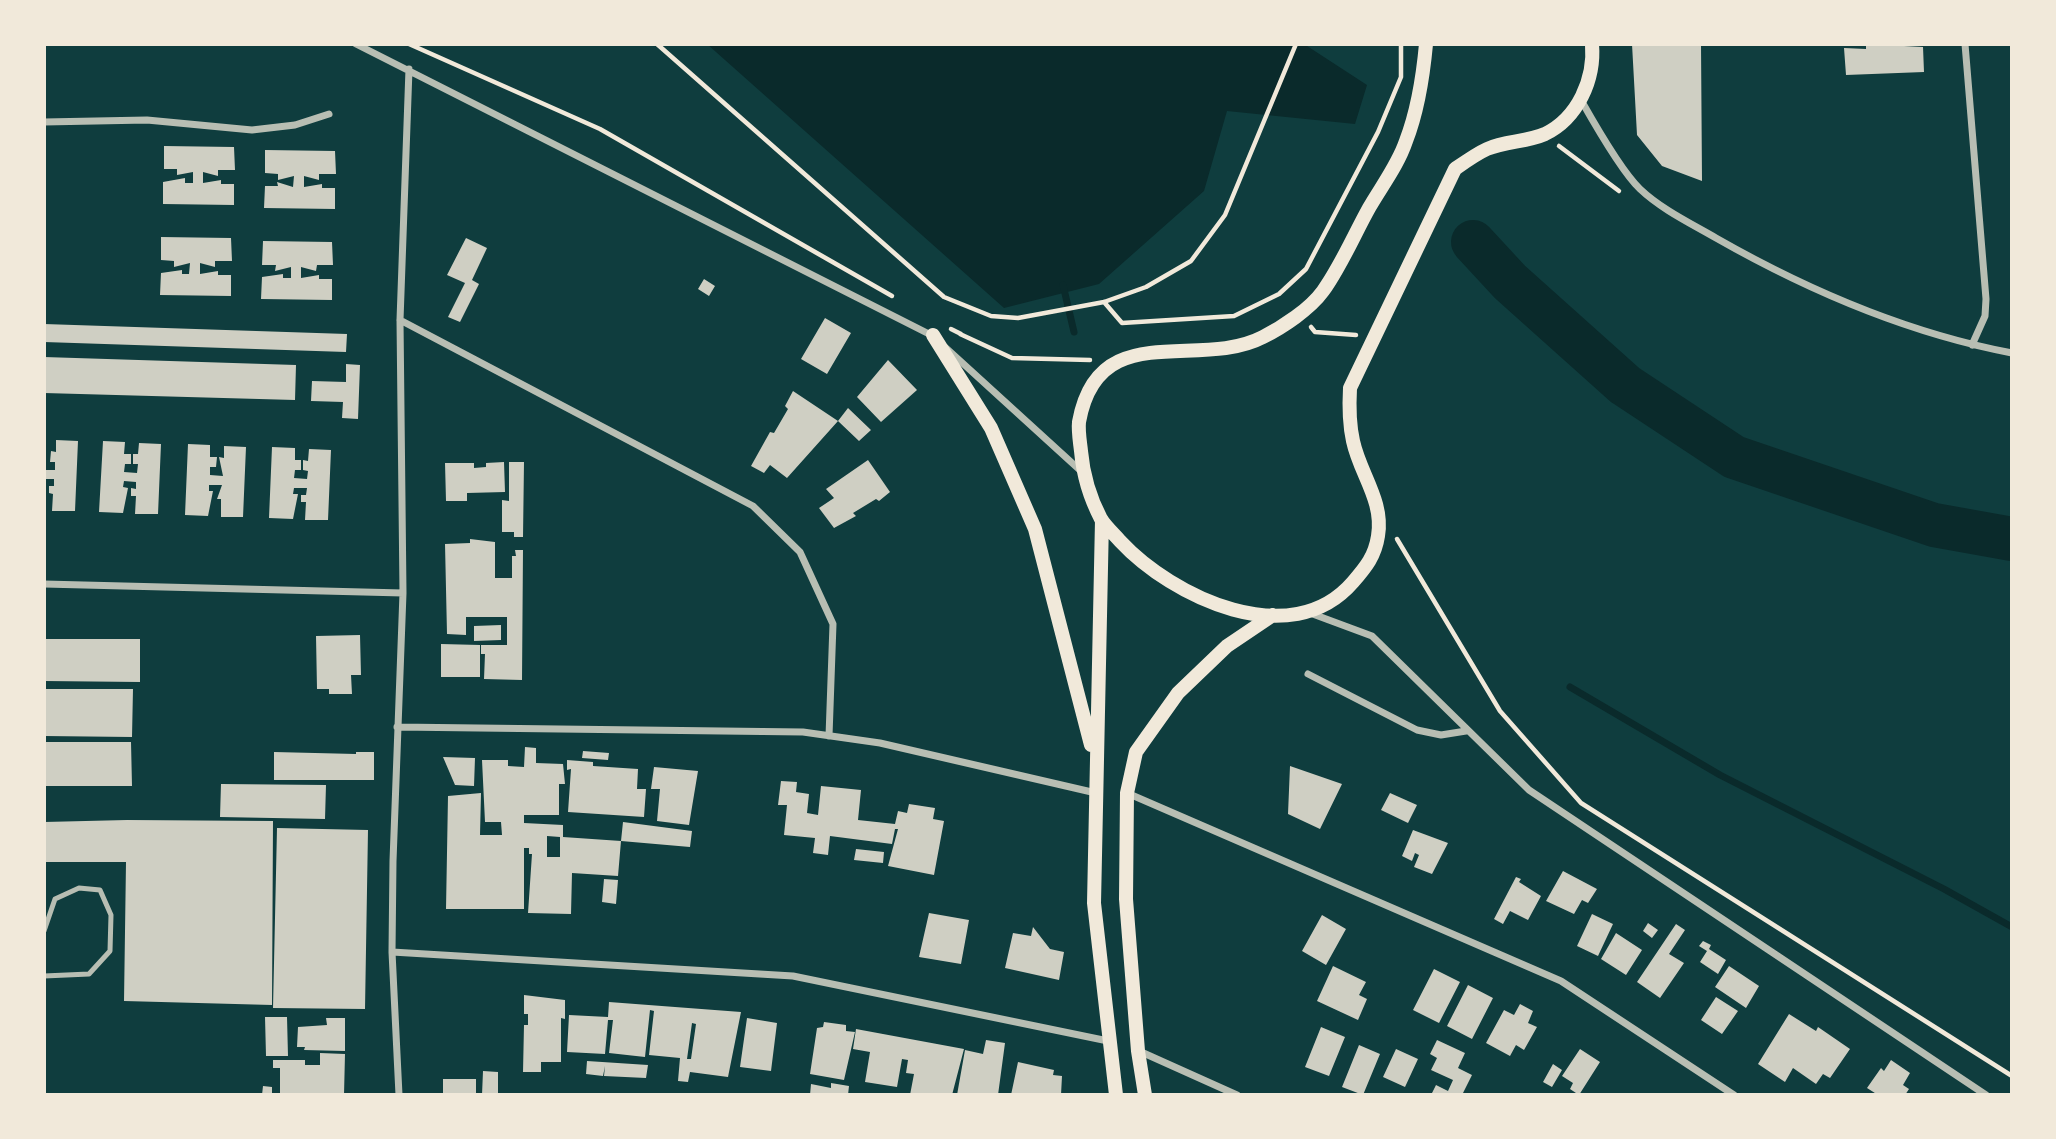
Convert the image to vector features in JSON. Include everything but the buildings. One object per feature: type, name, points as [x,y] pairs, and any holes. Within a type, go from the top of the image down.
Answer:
[{"type":"main road","points":[[1426,44],[1422,84],[1406,143],[1322,292],[1300,312],[1261,338],[1213,350],[1167,349],[1115,360],[1090,389],[1079,424],[1083,472],[1102,520],[1140,562],[1180,590],[1231,611],[1273,615],[1306,611],[1344,592],[1371,561],[1378,536],[1378,509],[1353,443],[1348,412],[1350,388],[1455,169],[1487,149],[1544,134],[1566,120],[1581,99],[1591,74],[1592,44]]},
{"type":"main road","points":[[933,335],[991,428],[1035,529],[1096,762]]},
{"type":"main road","points":[[1102,520],[1094,904],[1116,1095]]},
{"type":"main road","points":[[1145,1095],[1138,1051],[1126,899],[1127,793],[1136,752],[1178,693],[1227,646],[1273,615]]},
{"type":"street","points":[[356,44],[933,335],[1083,472]]},
{"type":"street","points":[[1965,44],[1986,299],[1985,316],[1972,345]]},
{"type":"street","points":[[399,1095],[393,953],[397,727],[403,593],[400,320],[409,69]]},
{"type":"street","points":[[1581,99],[1639,188],[1680,218],[1773,271],[1851,306],[1972,345],[2012,353]]},
{"type":"street","points":[[44,122],[147,120],[252,130],[295,125],[330,114]]},
{"type":"street","points":[[400,320],[753,506],[800,552],[833,624],[829,736]]},
{"type":"street","points":[[44,584],[403,593]]},
{"type":"street","points":[[1306,611],[1372,636],[1466,732],[1529,790],[1986,1095]]},
{"type":"street","points":[[1308,674],[1417,730],[1441,736],[1466,732]]},
{"type":"street","points":[[397,727],[803,732],[880,743],[1096,793]]},
{"type":"street","points":[[1127,793],[1560,981],[1734,1095]]},
{"type":"street","points":[[393,953],[793,975],[1108,1041]]},
{"type":"street","points":[[1138,1051],[1237,1095]]},
{"type":"lane","points":[[44,931],[55,899],[79,888],[100,890],[111,915],[110,951],[89,974],[44,976]]},
{"type":"path","points":[[409,44],[600,129],[901,300]]},
{"type":"path","points":[[657,44],[944,297],[990,316],[1018,318],[1104,302],[1146,287],[1191,261],[1225,215],[1296,44]]},
{"type":"path","points":[[1104,302],[1122,323],[1234,316],[1279,294],[1306,269],[1378,132],[1401,77],[1401,44]]},
{"type":"path","points":[[1544,134],[1626,197]]},
{"type":"path","points":[[1300,312],[1315,332],[1356,335],[1372,343]]},
{"type":"path","points":[[949,328],[1012,358],[1115,360]]},
{"type":"path","points":[[933,335],[961,334]]},
{"type":"path","points":[[1378,509],[1500,711],[1581,803],[2012,1076]]},
{"type":"water","points":[[707,44],[1304,44],[1367,85],[1355,124],[1227,111],[1204,191],[1099,284],[1004,308]]},
{"type":"waterway","points":[[1473,242],[1510,282],[1625,385],[1734,457],[1934,525],[2012,539]]},
{"type":"waterway","points":[[1063,285],[1074,332]]},
{"type":"waterway","points":[[1570,687],[1720,775],[1944,889],[2012,927]]}]
